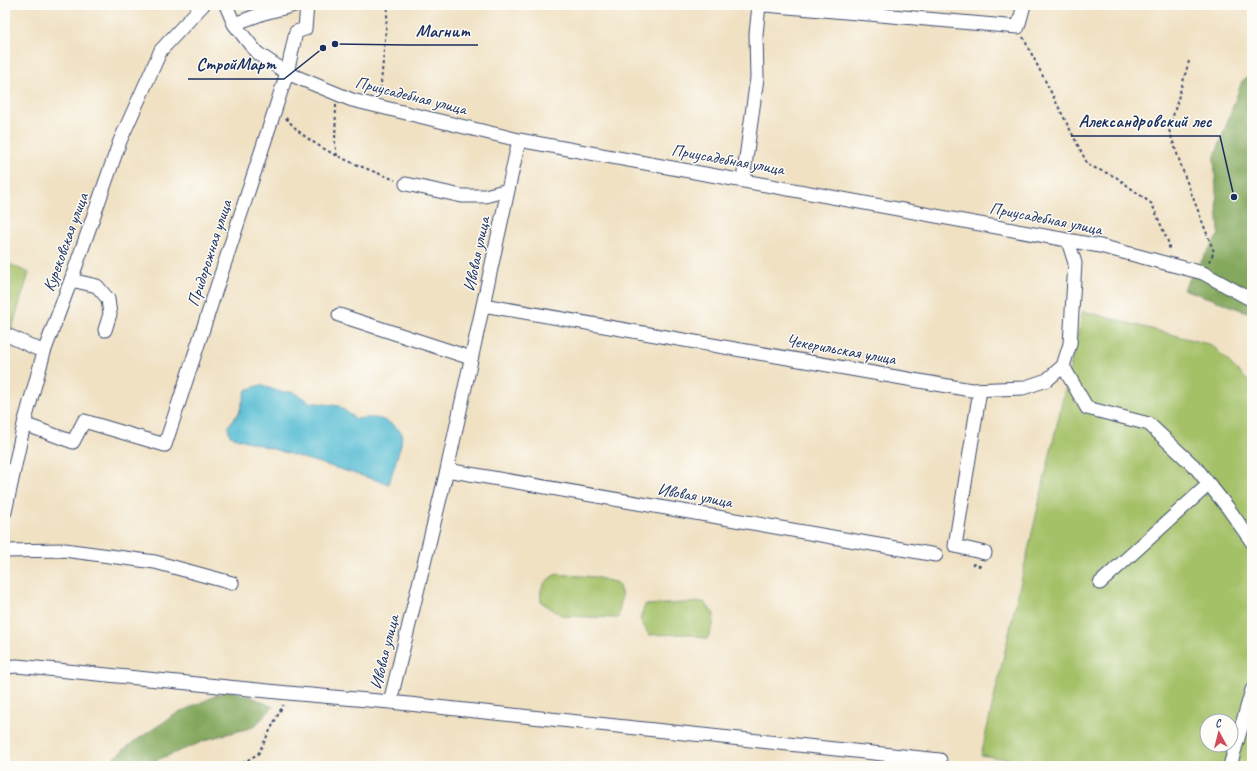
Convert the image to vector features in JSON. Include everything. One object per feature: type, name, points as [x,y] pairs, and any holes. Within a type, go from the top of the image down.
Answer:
[{"type":"street","name":"Приусадебная улица","points":[[226,5],[234,24],[257,52],[287,73],[352,100],[519,140],[1100,246],[1203,273],[1252,300]]},
{"type":"street","points":[[234,24],[264,13],[295,5]]},
{"type":"street","name":"Придорожная улица","points":[[24,424],[73,442],[84,420],[165,445],[287,73],[296,32],[305,29],[307,5]]},
{"type":"street","points":[[743,180],[757,78],[756,34],[759,5]]},
{"type":"street","points":[[765,5],[1018,27],[1024,5]]},
{"type":"street","name":"Курековская улица","points":[[5,512],[24,424],[44,352],[120,141],[161,50],[195,8]]},
{"type":"street","name":"Ивовая улица","points":[[390,702],[447,470],[519,140]]},
{"type":"street","points":[[406,184],[462,196],[485,196],[508,190]]},
{"type":"street","points":[[1068,241],[1075,263],[1070,344],[1063,366],[1087,408],[1149,424],[1197,469],[1228,508],[1252,542]]},
{"type":"street","points":[[71,280],[97,286],[108,299],[110,314],[106,330]]},
{"type":"street","name":"Чекерильская улица","points":[[483,305],[972,390],[1023,388],[1047,380],[1063,366]]},
{"type":"street","points":[[339,315],[471,358]]},
{"type":"street","points":[[5,334],[44,352]]},
{"type":"street","points":[[980,390],[955,546],[985,553]]},
{"type":"street","name":"Ивовая улица","points":[[447,470],[936,555]]},
{"type":"street","points":[[1100,583],[1209,484]]},
{"type":"street","points":[[5,551],[64,550],[155,562],[232,583]]},
{"type":"street","points":[[5,667],[17,666],[288,694],[390,702],[940,760]]},
{"type":"street","points":[[1230,766],[1252,690]]},
{"type":"path","points":[[379,106],[388,5]]},
{"type":"path","points":[[1018,27],[1088,165],[1116,177],[1152,204],[1169,244],[1169,264]]},
{"type":"path","points":[[1189,61],[1169,130],[1185,177],[1214,252],[1203,273]]},
{"type":"path","points":[[334,92],[336,106],[335,143],[337,156]]},
{"type":"path","points":[[276,106],[292,126],[328,152],[406,184]]},
{"type":"path","points":[[237,766],[258,754],[288,694]]},
{"type":"green space","points":[[1252,74],[1252,314],[1183,289],[1219,234],[1214,159],[1242,81]]},
{"type":"green space","points":[[5,262],[29,273],[5,351]]},
{"type":"green space","points":[[1083,311],[1212,345],[1252,385],[1252,766],[1047,766],[981,755]]},
{"type":"green space","points":[[556,574],[595,577],[618,583],[622,596],[618,618],[563,616],[541,602],[543,585]]},
{"type":"green space","points":[[704,602],[714,614],[713,626],[707,639],[689,634],[649,635],[640,619],[645,605]]},
{"type":"green space","points":[[228,690],[254,698],[273,707],[254,727],[212,738],[157,760],[150,766],[104,766],[132,743],[176,714]]},
{"type":"water","points":[[260,385],[281,392],[293,392],[310,402],[339,406],[356,419],[381,419],[397,428],[402,433],[401,444],[389,484],[230,436],[228,426],[239,413],[246,390]]},
{"type":"place","name":"Магнит","points":[[335,44]]},
{"type":"place","name":"СтройМарт","points":[[323,48]]},
{"type":"place","name":"Александровский лес","points":[[1234,197]]}]
